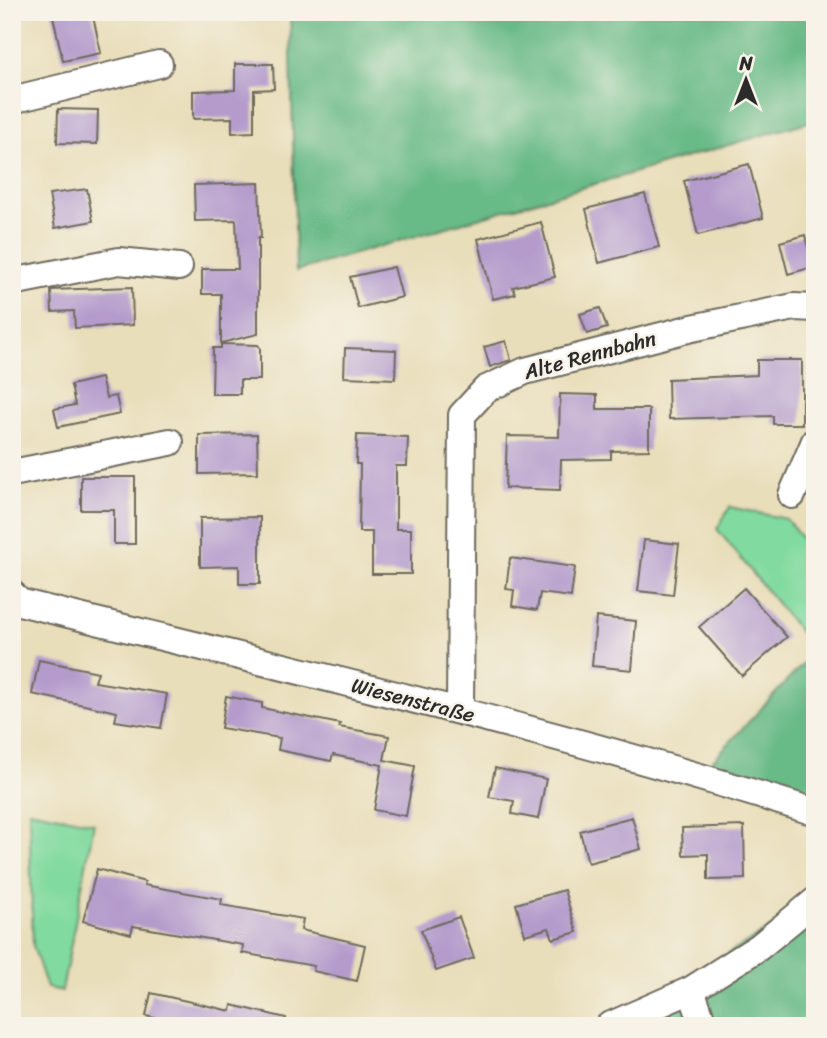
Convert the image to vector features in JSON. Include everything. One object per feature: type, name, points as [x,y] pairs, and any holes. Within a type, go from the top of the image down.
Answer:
[{"type":"street","points":[[12,100],[159,64]]},
{"type":"street","points":[[12,282],[119,261],[179,267]]},
{"type":"street","name":"Alte Rennbahn","points":[[460,712],[462,415],[486,389],[525,371],[692,328],[794,307],[815,308]]},
{"type":"street","points":[[792,495],[815,441]]},
{"type":"street","points":[[12,473],[170,442]]},
{"type":"street","name":"Wiesenstraße","points":[[12,594],[19,602],[460,712],[698,776],[815,812]]},
{"type":"street","points":[[609,1026],[691,990],[759,947],[815,901]]},
{"type":"street","points":[[691,990],[704,1026]]},
{"type":"green space","points":[[290,12],[815,12],[815,120],[296,271]]},
{"type":"green space","points":[[730,507],[786,519],[815,555],[815,634],[808,642],[717,529]]},
{"type":"green space","points":[[815,651],[815,812],[698,776]]},
{"type":"green space","points":[[29,810],[94,823],[62,991],[47,988],[33,946]]},
{"type":"green space","points":[[815,901],[815,1026],[609,1026]]},
{"type":"building","points":[[52,12],[92,12],[101,53],[63,61]]},
{"type":"building","points":[[235,64],[273,64],[274,89],[254,90],[254,132],[232,133],[232,118],[193,119],[193,91],[235,90]]},
{"type":"building","points":[[58,109],[98,110],[97,144],[57,143]]},
{"type":"building","points":[[749,164],[763,218],[698,235],[684,181]]},
{"type":"building","points":[[259,183],[261,238],[258,238],[258,334],[221,343],[221,294],[202,294],[202,269],[238,269],[236,220],[195,221],[194,185]]},
{"type":"building","points":[[87,189],[93,221],[55,228],[49,194]]},
{"type":"building","points":[[645,194],[659,247],[599,263],[586,209]]},
{"type":"building","points":[[541,222],[555,277],[513,287],[515,294],[493,299],[478,239]]},
{"type":"building","points":[[805,235],[813,267],[788,274],[780,242]]},
{"type":"building","points":[[394,267],[402,297],[358,308],[350,277]]},
{"type":"building","points":[[132,287],[133,325],[75,328],[74,311],[52,312],[51,290]]},
{"type":"building","points":[[600,308],[607,328],[587,334],[580,314]]},
{"type":"building","points":[[506,341],[511,360],[490,367],[484,347]]},
{"type":"building","points":[[221,344],[258,345],[260,348],[260,380],[240,380],[240,394],[212,394],[213,348],[221,348]]},
{"type":"building","points":[[345,348],[396,350],[395,379],[344,377]]},
{"type":"building","points":[[757,360],[802,360],[802,424],[773,424],[773,416],[669,419],[668,379],[757,375]]},
{"type":"building","points":[[101,378],[106,398],[116,396],[120,414],[58,427],[54,409],[75,405],[71,385]]},
{"type":"building","points":[[560,394],[597,395],[597,409],[649,409],[649,450],[611,451],[611,459],[561,460],[560,490],[505,488],[507,436],[559,437]]},
{"type":"building","points":[[257,434],[258,473],[199,474],[199,435]]},
{"type":"building","points":[[357,435],[408,437],[407,466],[396,466],[396,529],[411,529],[411,574],[372,574],[372,532],[359,532],[360,464],[356,464]]},
{"type":"building","points":[[81,477],[135,477],[135,544],[114,544],[114,510],[81,510]]},
{"type":"building","points":[[260,517],[260,584],[239,584],[239,566],[200,567],[200,518]]},
{"type":"building","points":[[644,540],[679,544],[673,595],[638,591]]},
{"type":"building","points":[[510,558],[575,567],[571,597],[540,593],[537,610],[512,606],[514,590],[506,589]]},
{"type":"building","points":[[744,588],[787,637],[742,676],[699,627]]},
{"type":"building","points":[[596,617],[636,621],[632,670],[592,666]]},
{"type":"building","points":[[39,660],[98,672],[95,682],[167,694],[161,728],[115,721],[117,712],[32,694]]},
{"type":"building","points":[[226,696],[262,703],[262,708],[340,724],[339,727],[389,736],[384,760],[415,766],[406,816],[374,810],[382,765],[333,755],[331,761],[278,750],[280,738],[221,728]]},
{"type":"building","points":[[495,768],[546,779],[538,819],[512,814],[514,801],[489,797]]},
{"type":"building","points":[[632,817],[641,849],[588,863],[580,831]]},
{"type":"building","points":[[744,826],[745,879],[708,880],[708,854],[683,855],[682,828]]},
{"type":"building","points":[[97,869],[145,882],[144,885],[222,899],[221,905],[303,919],[301,930],[365,945],[357,981],[313,971],[314,966],[242,953],[243,945],[133,926],[131,934],[83,921]]},
{"type":"building","points":[[564,890],[577,932],[553,939],[549,928],[525,935],[516,904]]},
{"type":"building","points":[[459,917],[474,958],[436,971],[421,930]]},
{"type":"building","points":[[151,993],[231,1011],[232,1005],[286,1018],[285,1026],[187,1026],[146,1016]]}]
